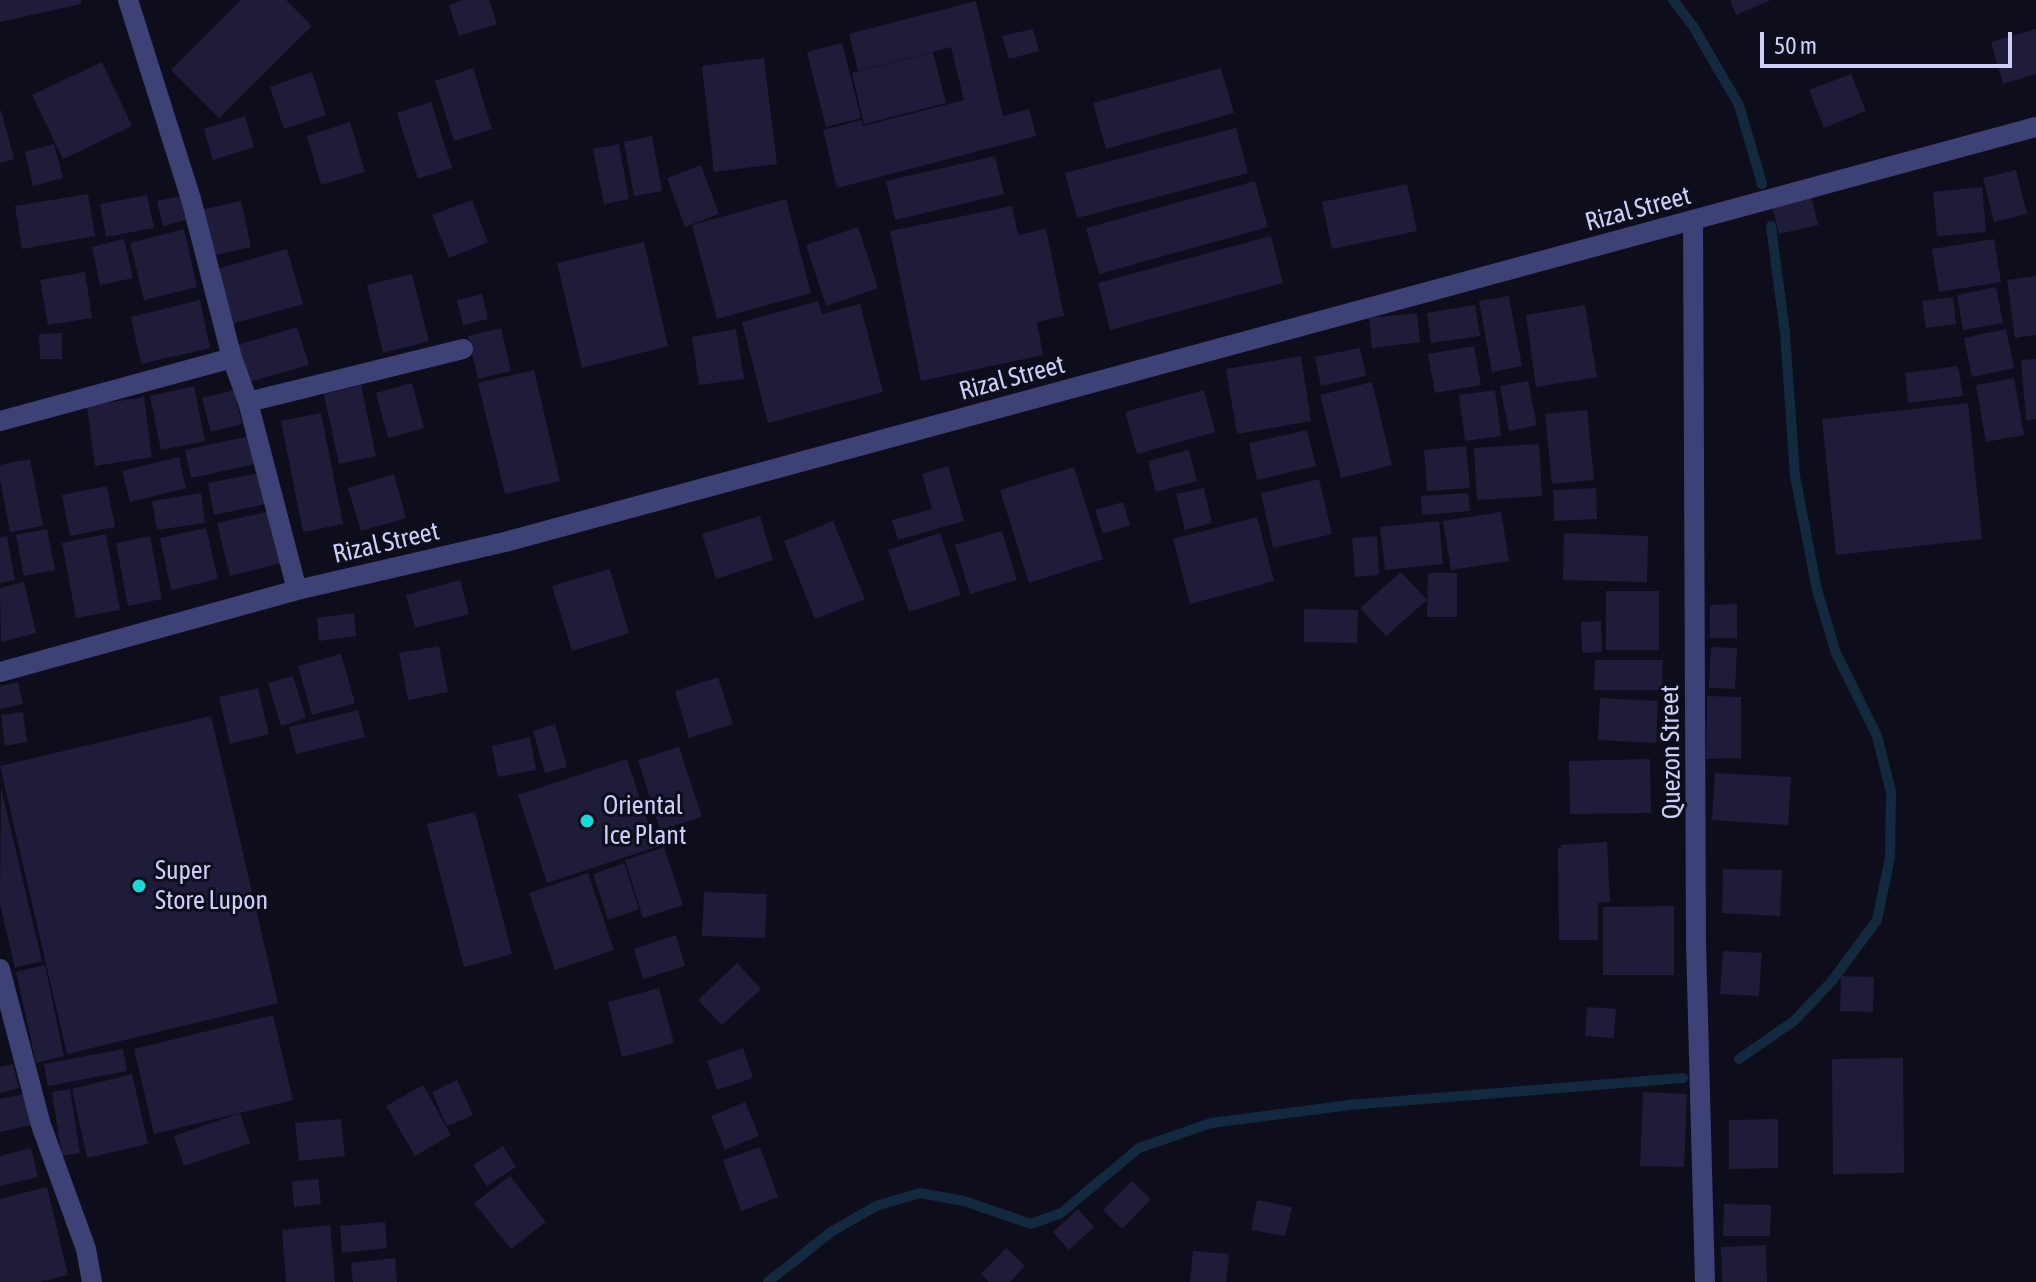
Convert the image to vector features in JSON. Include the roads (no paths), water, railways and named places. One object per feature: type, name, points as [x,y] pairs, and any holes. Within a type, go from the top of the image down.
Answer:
[{"type":"street","points":[[128,0],[191,199],[297,590]]},
{"type":"street","name":"Rizal Street","points":[[0,672],[297,590],[505,542],[2036,127]]},
{"type":"street","name":"Quezon Street","points":[[1693,221],[1705,1282]]},
{"type":"street","points":[[248,402],[463,349]]},
{"type":"street","points":[[0,421],[232,358]]},
{"type":"street","points":[[0,969],[41,1125],[86,1249],[92,1282]]},
{"type":"waterway","points":[[1673,0],[1693,26],[1739,105],[1762,184]]},
{"type":"waterway","points":[[1739,1059],[1794,1021],[1832,981],[1877,920],[1890,858],[1891,792],[1877,736],[1836,653],[1817,590],[1795,476],[1785,333],[1771,226]]},
{"type":"waterway","points":[[768,1282],[831,1232],[876,1206],[920,1193],[964,1201],[1031,1224],[1061,1213],[1139,1148],[1211,1123],[1350,1105],[1683,1078]]},
{"type":"place","name":"Oriental Ice Plant","points":[[587,821]]},
{"type":"place","name":"Super Store Lupon","points":[[139,886]]}]
